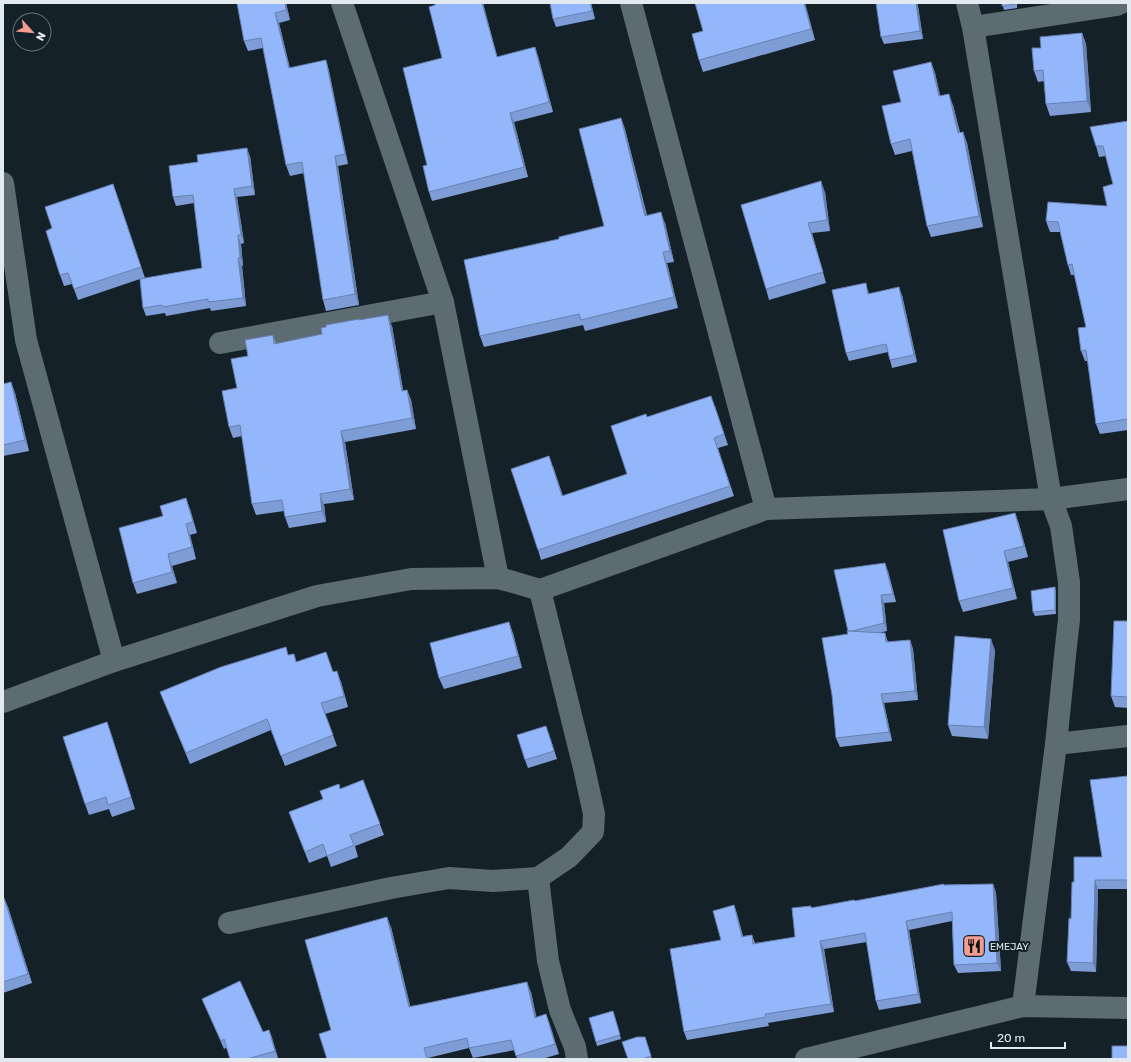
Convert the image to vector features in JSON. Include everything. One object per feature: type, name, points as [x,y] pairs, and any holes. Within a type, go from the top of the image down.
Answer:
[{"type":"street","points":[[342,3],[443,302],[498,578]]},
{"type":"street","points":[[632,3],[766,509]]},
{"type":"street","points":[[967,3],[973,27],[1051,499],[1061,526],[1069,582],[1069,620],[1056,744],[1023,1006]]},
{"type":"street","points":[[973,27],[1117,5],[1121,3]]},
{"type":"street","points":[[3,183],[26,340],[114,661]]},
{"type":"street","points":[[220,343],[443,302]]},
{"type":"street","points":[[3,702],[114,661],[317,596],[411,579],[498,578],[540,590],[766,509],[1051,499],[1128,489]]},
{"type":"street","points":[[230,924],[391,888],[449,878],[494,881],[538,878],[569,857],[593,832],[594,814],[584,768],[540,590]]},
{"type":"street","points":[[1056,744],[1128,736]]},
{"type":"street","points":[[538,878],[548,961],[560,1010],[575,1047],[577,1059]]},
{"type":"street","points":[[806,1059],[1023,1006],[1128,1008]]},
{"type":"building","points":[[237,3],[285,3],[286,10],[275,13],[289,68],[326,60],[345,154],[335,156],[355,294],[323,300],[302,162],[286,165],[261,38],[244,41]]},
{"type":"building","points":[[435,3],[482,3],[497,57],[535,47],[549,102],[510,113],[524,167],[429,192],[423,166],[427,165],[403,68],[442,58],[429,7],[435,5]]},
{"type":"building","points":[[550,3],[590,3],[592,11],[553,19]]},
{"type":"building","points":[[695,3],[804,3],[811,29],[699,60],[692,34],[703,31]]},
{"type":"building","points":[[876,3],[916,3],[920,31],[881,37]]},
{"type":"building","points":[[1002,3],[1016,3],[1016,4],[1002,6]]},
{"type":"building","points":[[1082,33],[1087,101],[1046,104],[1043,70],[1034,71],[1032,48],[1041,48],[1040,37]]},
{"type":"building","points":[[931,62],[939,96],[949,94],[958,133],[963,132],[979,216],[927,226],[910,139],[891,144],[882,106],[901,102],[893,71]]},
{"type":"building","points":[[621,118],[645,216],[661,212],[670,251],[663,252],[674,297],[581,320],[579,314],[480,336],[464,260],[559,239],[559,237],[604,226],[579,129]]},
{"type":"building","points":[[1128,121],[1128,419],[1096,424],[1086,350],[1081,351],[1078,328],[1086,327],[1072,264],[1068,265],[1058,222],[1046,221],[1048,202],[1107,206],[1103,187],[1113,184],[1103,146],[1096,146],[1090,127]]},
{"type":"building","points":[[247,148],[252,186],[234,189],[241,235],[238,235],[240,258],[238,258],[243,298],[208,302],[208,299],[163,307],[162,305],[143,308],[140,279],[202,268],[193,195],[173,197],[169,166],[198,162],[197,155]]},
{"type":"building","points":[[821,181],[827,220],[808,223],[823,272],[766,289],[741,205]]},
{"type":"building","points":[[113,184],[141,267],[74,289],[68,273],[60,275],[46,231],[52,228],[45,207]]},
{"type":"building","points":[[866,283],[868,294],[899,287],[914,355],[890,360],[886,344],[846,353],[832,290]]},
{"type":"building","points":[[388,315],[402,391],[407,390],[412,418],[341,431],[350,489],[320,494],[322,511],[285,517],[282,500],[252,504],[240,425],[229,427],[222,391],[237,388],[231,359],[248,356],[245,340],[273,335],[274,344],[322,334],[321,328],[326,327],[326,325]]},
{"type":"building","points":[[11,382],[25,440],[3,445],[3,384]]},
{"type":"building","points":[[711,396],[724,434],[714,438],[730,486],[538,550],[511,469],[549,456],[562,496],[627,474],[611,426],[646,414],[647,417]]},
{"type":"building","points":[[186,498],[193,522],[186,524],[192,547],[168,554],[172,572],[133,583],[119,528],[163,516],[160,506]]},
{"type":"building","points":[[1015,513],[1024,546],[1004,551],[1013,588],[959,601],[943,530]]},
{"type":"building","points":[[885,563],[893,594],[881,595],[884,623],[848,631],[834,570]]},
{"type":"building","points":[[1055,587],[1055,610],[1033,612],[1031,591]]},
{"type":"building","points":[[1114,621],[1128,621],[1128,697],[1111,696]]},
{"type":"building","points":[[509,622],[518,656],[439,678],[430,643]]},
{"type":"building","points":[[847,631],[885,633],[886,642],[910,640],[915,691],[881,694],[889,732],[836,738],[832,695],[822,638],[848,634]]},
{"type":"building","points":[[955,636],[991,639],[984,727],[948,725]]},
{"type":"building","points":[[286,647],[288,655],[294,654],[296,662],[326,652],[333,672],[337,671],[344,696],[321,703],[333,735],[281,756],[267,719],[186,753],[160,692],[221,667]]},
{"type":"building","points":[[107,722],[131,797],[108,805],[106,797],[85,804],[63,737]]},
{"type":"building","points":[[546,726],[554,751],[525,760],[517,735]]},
{"type":"building","points":[[1128,776],[1128,880],[1095,880],[1093,963],[1067,962],[1069,918],[1071,919],[1072,882],[1074,882],[1074,857],[1102,857],[1090,780]]},
{"type":"building","points":[[363,780],[380,824],[350,835],[354,845],[327,856],[323,844],[305,852],[289,812],[323,799],[320,791],[339,784],[340,789]]},
{"type":"building","points":[[944,884],[993,884],[997,963],[954,965],[952,912],[906,921],[918,994],[876,1001],[865,933],[820,941],[831,1004],[765,1014],[766,1017],[684,1032],[670,949],[721,940],[713,911],[734,905],[742,937],[752,935],[753,944],[795,937],[792,908],[811,906],[811,908]]},
{"type":"building","points":[[3,898],[28,974],[3,982]]},
{"type":"building","points":[[387,917],[409,1007],[527,982],[535,1018],[546,1014],[555,1044],[516,1056],[511,1040],[469,1048],[467,1038],[424,1048],[427,1059],[327,1059],[319,1034],[331,1030],[305,940]]},
{"type":"building","points":[[240,981],[263,1032],[269,1030],[275,1051],[247,1059],[230,1059],[224,1039],[221,1041],[202,999]]},
{"type":"building","points":[[613,1011],[620,1035],[596,1042],[589,1018]]},
{"type":"building","points":[[637,1037],[645,1037],[651,1056],[642,1059],[628,1059],[622,1042]]},
{"type":"building","points":[[1112,1046],[1128,1046],[1128,1059],[1112,1059]]},
{"type":"place","name":"EMEJAY","points":[[974,946]]}]
